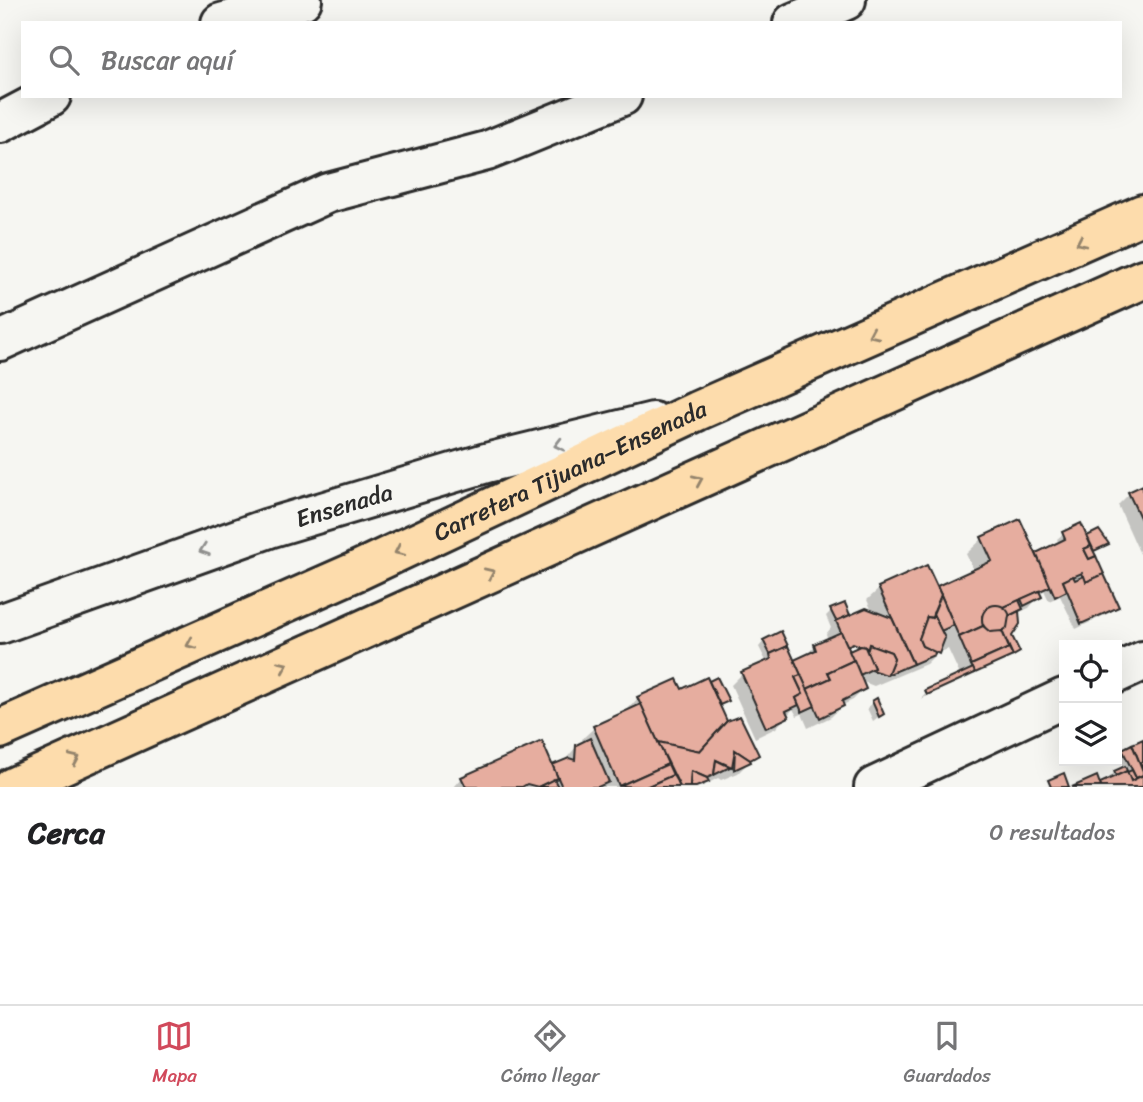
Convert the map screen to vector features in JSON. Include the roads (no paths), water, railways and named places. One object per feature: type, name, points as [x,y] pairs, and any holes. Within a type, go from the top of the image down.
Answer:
[{"type":"highway","name":"Carretera Tijuana–Ensenada","points":[[0,729],[357,570],[697,411],[1143,214]]},
{"type":"highway","points":[[13,787],[1143,279]]},
{"type":"street","points":[[228,21],[302,0]]},
{"type":"street","points":[[798,21],[846,0]]},
{"type":"street","points":[[0,122],[47,98]]},
{"type":"street","points":[[0,341],[328,193],[487,151],[617,98]]},
{"type":"street","name":"Ensenada","points":[[0,624],[269,528],[486,463],[697,411]]},
{"type":"street","points":[[1122,671],[1143,661]]},
{"type":"street","points":[[874,787],[1059,700]]}]
